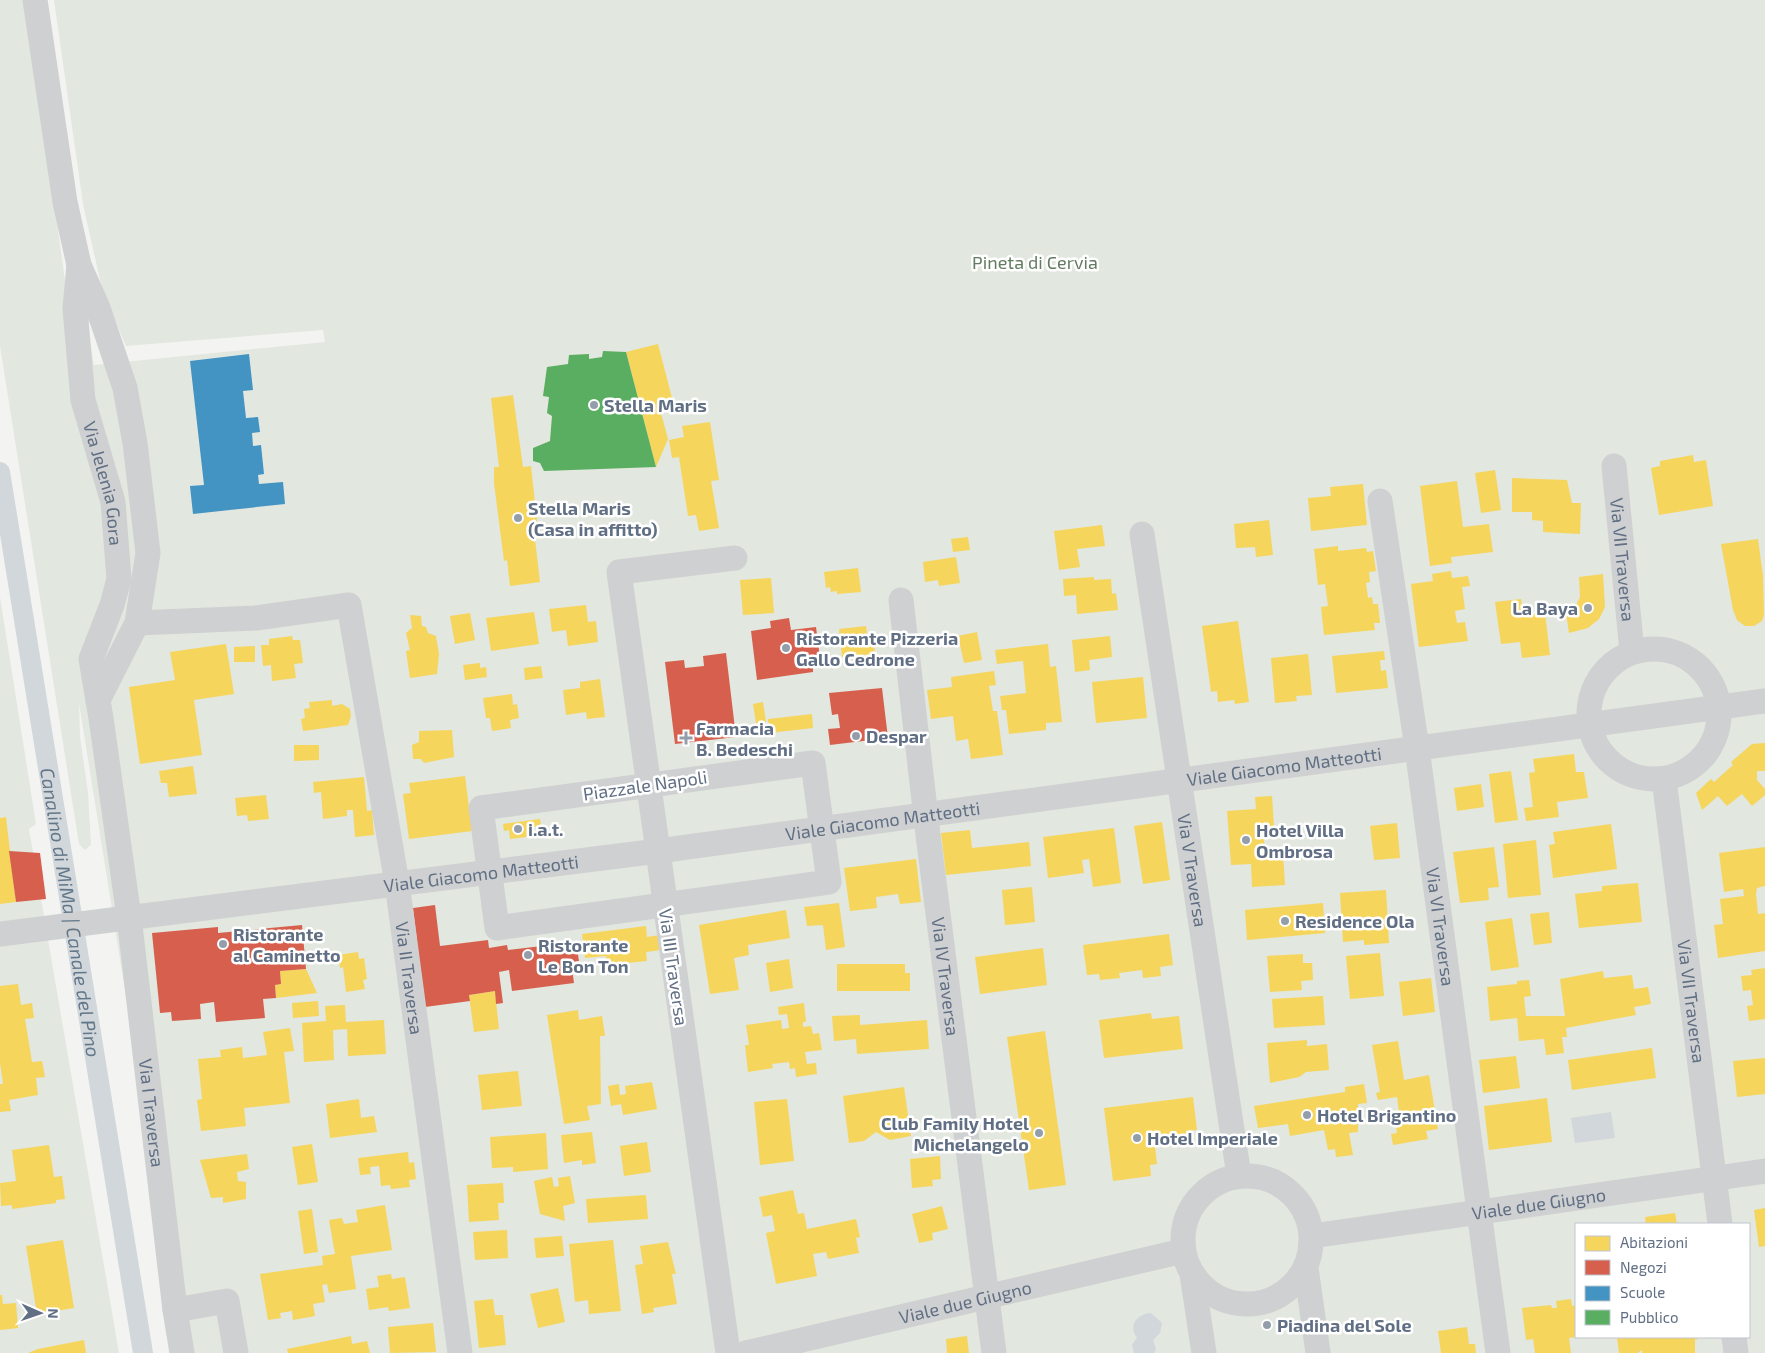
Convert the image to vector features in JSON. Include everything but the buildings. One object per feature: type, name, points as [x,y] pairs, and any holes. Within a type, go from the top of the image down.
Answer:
[{"type":"street","name":"Via Jelenia Gora","points":[[38,7],[65,202],[80,265],[98,308],[125,388],[135,443],[148,553],[137,624],[98,700]]},
{"type":"street","name":"Via Jelenia Gora","points":[[80,265],[75,309],[83,400],[113,502],[119,579],[112,605],[91,659],[129,917]]},
{"type":"street","name":"Via VII Traversa","points":[[1614,466],[1632,652]]},
{"type":"street","name":"Via VI Traversa","points":[[1380,501],[1417,748],[1498,1353]]},
{"type":"street","name":"Via V Traversa","points":[[1142,534],[1239,1176]]},
{"type":"street","name":"Via III Traversa","points":[[728,1353],[619,572],[735,558]]},
{"type":"street","name":"Via IV Traversa","points":[[901,600],[926,815],[994,1353]]},
{"type":"street","name":"Via II Traversa","points":[[137,624],[256,618],[349,605],[397,882],[460,1353]]},
{"type":"street","points":[[1651,648],[1671,650],[1689,658],[1704,671],[1714,688],[1719,707],[1718,727],[1711,746],[1699,761],[1683,773],[1664,779],[1635,777],[1622,771],[1600,752],[1589,725],[1591,694],[1597,681],[1618,659],[1632,652],[1651,648]]},
{"type":"street","name":"Viale Giacomo Matteotti","points":[[0,934],[397,882],[658,851],[1765,701]]},
{"type":"street","name":"Piazzale Napoli","points":[[813,763],[822,828],[830,882],[497,928],[481,808],[813,763]]},
{"type":"street","name":"Via VII Traversa","points":[[1664,779],[1720,1223]]},
{"type":"street","name":"Via I Traversa","points":[[129,917],[175,1310],[182,1353]]},
{"type":"street","name":"Viale due Giugno","points":[[1312,1236],[1765,1171]]},
{"type":"street","points":[[1188,1263],[1202,1286],[1214,1296],[1228,1302],[1251,1305],[1273,1300],[1287,1292],[1298,1281],[1306,1268],[1311,1252],[1312,1236],[1307,1216],[1296,1198],[1280,1184],[1260,1177],[1239,1176],[1211,1186],[1195,1202],[1185,1222],[1188,1263],[1204,1353]]},
{"type":"street","name":"Viale due Giugno","points":[[746,1353],[987,1296],[1188,1263]]},
{"type":"street","points":[[1306,1268],[1318,1353]]},
{"type":"street","points":[[175,1310],[227,1301],[236,1353]]},
{"type":"street","points":[[1734,1338],[1736,1353]]},
{"type":"green space","name":"Pineta di Cervia","points":[[0,0],[26,0],[68,302],[85,304],[97,323],[87,322],[94,365],[325,342],[323,330],[126,346],[102,289],[83,204],[54,0],[1765,0],[1765,1353],[183,1353],[79,703],[80,736],[88,793],[91,845],[85,850],[79,844],[0,346]]},
{"type":"green space","points":[[0,597],[36,824],[29,829],[119,1353],[0,1353]]},
{"type":"shaded area","points":[[1611,1112],[1615,1138],[1575,1143],[1571,1118]]},
{"type":"shaded area","points":[[1151,1313],[1162,1323],[1160,1333],[1153,1340],[1156,1349],[1154,1353],[1134,1353],[1132,1345],[1137,1338],[1133,1329],[1135,1321]]},
{"type":"waterway","name":"Canalino di MiMa | Canale del Pino","points":[[0,472],[143,1353]]},
{"type":"place","name":"Stella Maris","points":[[594,405]]},
{"type":"place","name":"Stella Maris (Casa in affitto)","points":[[518,518]]},
{"type":"place","name":"La Baya","points":[[1588,608]]},
{"type":"place","name":"Ristorante Pizzeria Gallo Cedrone","points":[[786,648]]},
{"type":"place","name":"Despar","points":[[856,736]]},
{"type":"place","name":"Farmacia B. Bedeschi","points":[[686,738]]},
{"type":"place","name":"i.a.t.","points":[[518,829]]},
{"type":"place","name":"Hotel Villa Ombrosa","points":[[1246,840]]},
{"type":"place","name":"Residence Ola","points":[[1285,921]]},
{"type":"place","name":"Ristorante al Caminetto","points":[[223,944]]},
{"type":"place","name":"Ristorante Le Bon Ton","points":[[528,955]]},
{"type":"place","name":"Hotel Brigantino","points":[[1307,1115]]},
{"type":"place","name":"Club Family Hotel Michelangelo","points":[[1039,1133]]},
{"type":"place","name":"Hotel Imperiale","points":[[1137,1138]]},
{"type":"place","name":"Piadina del Sole","points":[[1267,1325]]}]
